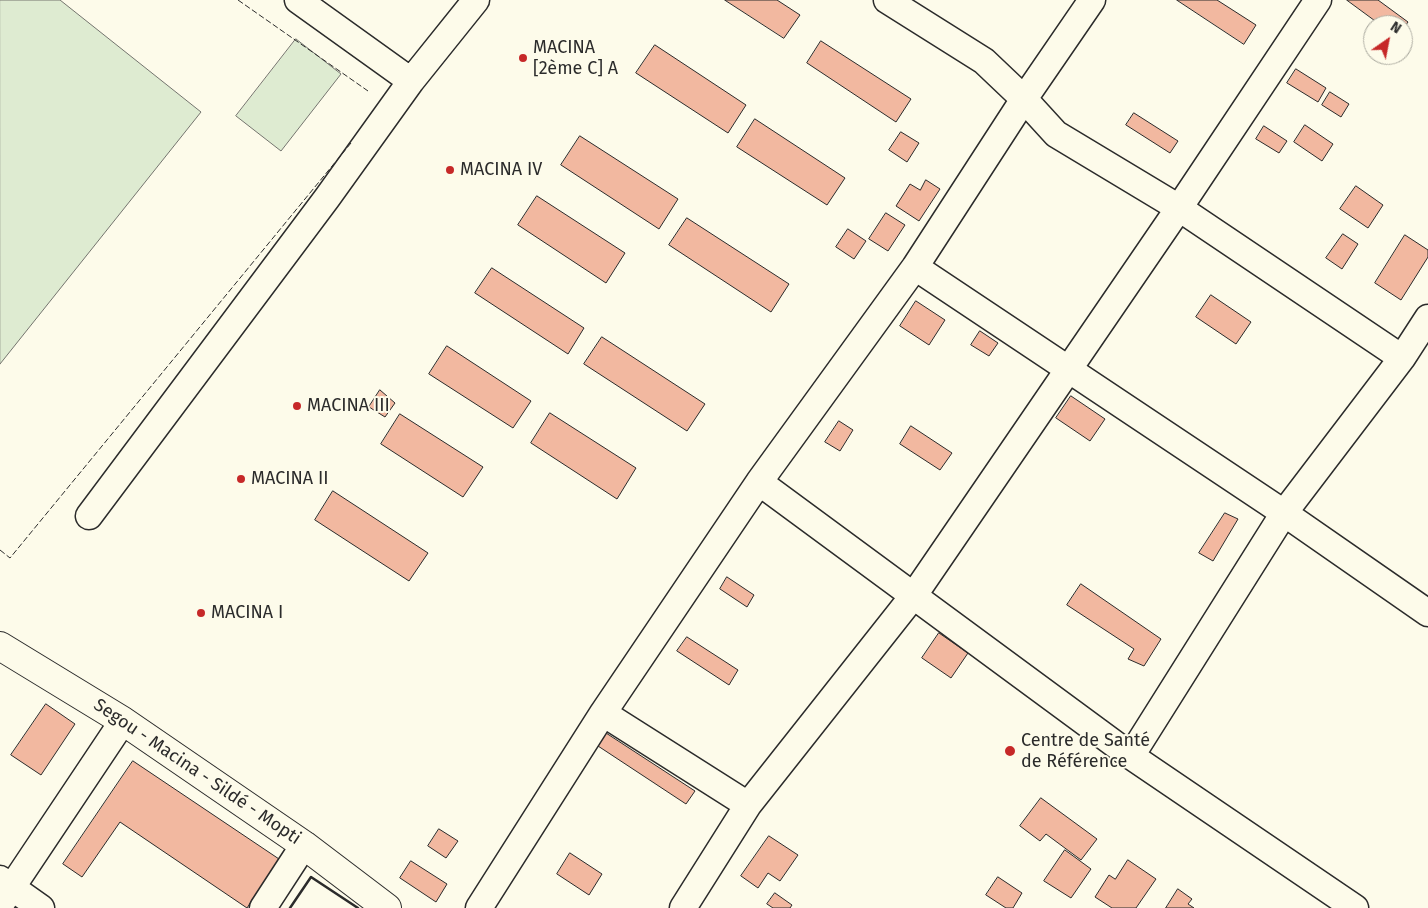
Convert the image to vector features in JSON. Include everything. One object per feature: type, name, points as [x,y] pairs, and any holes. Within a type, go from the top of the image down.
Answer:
[{"type":"main road","name":"Segou - Macina - Sildé - Mopti","points":[[0,646],[123,721],[304,844],[387,908]]},
{"type":"street","points":[[298,0],[411,81]]},
{"type":"street","points":[[89,516],[327,198],[411,81],[476,0]]},
{"type":"street","points":[[886,0],[984,61],[1024,99],[1056,134],[1179,208],[1402,358]]},
{"type":"street","points":[[479,908],[603,713],[759,482],[915,267],[1024,99],[1092,0]]},
{"type":"street","points":[[683,908],[748,805],[914,595],[1179,208],[1318,0]]},
{"type":"street","points":[[915,267],[1284,513],[1428,613]]},
{"type":"street","points":[[1130,756],[1284,513],[1402,358],[1428,318]]},
{"type":"street","points":[[759,482],[1130,756],[1347,906]]},
{"type":"street","points":[[603,713],[748,805]]},
{"type":"street","points":[[40,908],[4,891],[123,721]]},
{"type":"street","points":[[263,908],[304,844]]},
{"type":"green space","points":[[0,0],[60,0],[201,112],[0,364]]},
{"type":"green space","points":[[296,39],[341,74],[281,151],[236,116]]},
{"type":"building","points":[[725,0],[777,0],[800,15],[784,38]]},
{"type":"building","points":[[1177,0],[1217,0],[1256,25],[1244,44]]},
{"type":"building","points":[[1347,0],[1378,0],[1398,15],[1367,15]]},
{"type":"building","points":[[821,41],[911,99],[896,122],[807,63]]},
{"type":"building","points":[[655,45],[746,105],[728,133],[636,73]]},
{"type":"building","points":[[1296,69],[1326,88],[1318,102],[1287,83]]},
{"type":"building","points":[[1330,92],[1349,104],[1341,117],[1322,105]]},
{"type":"building","points":[[1134,113],[1178,141],[1170,153],[1126,125]]},
{"type":"building","points":[[755,119],[845,178],[827,205],[737,147]]},
{"type":"building","points":[[1305,125],[1333,144],[1322,161],[1294,142]]},
{"type":"building","points":[[1264,126],[1287,141],[1279,153],[1256,139]]},
{"type":"building","points":[[901,132],[919,143],[907,162],[889,150]]},
{"type":"building","points":[[580,136],[678,199],[659,229],[561,165]]},
{"type":"building","points":[[926,180],[940,189],[919,221],[896,206],[910,184],[920,190]]},
{"type":"building","points":[[1356,186],[1383,205],[1368,228],[1340,209]]},
{"type":"building","points":[[537,196],[625,253],[606,283],[518,225]]},
{"type":"building","points":[[886,213],[905,225],[888,251],[869,239]]},
{"type":"building","points":[[687,218],[789,284],[771,312],[669,245]]},
{"type":"building","points":[[848,229],[866,241],[854,259],[836,247]]},
{"type":"building","points":[[1343,234],[1358,244],[1342,269],[1326,258]]},
{"type":"building","points":[[1405,235],[1428,250],[1428,257],[1401,300],[1375,283]]},
{"type":"building","points":[[492,268],[584,328],[568,354],[475,293]]},
{"type":"building","points":[[1211,295],[1251,322],[1236,344],[1196,317]]},
{"type":"building","points":[[916,301],[945,320],[929,345],[900,326]]},
{"type":"building","points":[[980,331],[998,343],[989,356],[971,345]]},
{"type":"building","points":[[602,337],[705,404],[687,431],[584,364]]},
{"type":"building","points":[[447,346],[531,401],[513,428],[429,374]]},
{"type":"building","points":[[380,390],[395,403],[385,417],[369,407]]},
{"type":"building","points":[[1071,396],[1105,419],[1090,441],[1056,418]]},
{"type":"building","points":[[550,413],[636,468],[617,499],[531,443]]},
{"type":"building","points":[[400,414],[483,467],[463,497],[381,444]]},
{"type":"building","points":[[839,421],[853,430],[840,451],[825,442]]},
{"type":"building","points":[[911,426],[952,453],[940,470],[900,444]]},
{"type":"building","points":[[333,491],[428,553],[409,581],[315,520]]},
{"type":"building","points":[[1225,513],[1238,519],[1213,561],[1199,553]]},
{"type":"building","points":[[727,577],[754,595],[747,607],[720,589]]},
{"type":"building","points":[[1081,584],[1161,639],[1144,666],[1128,659],[1134,649],[1067,605]]},
{"type":"building","points":[[939,633],[968,653],[951,678],[922,658]]},
{"type":"building","points":[[687,637],[738,670],[729,685],[677,651]]},
{"type":"building","points":[[46,704],[75,724],[41,775],[11,755]]},
{"type":"building","points":[[606,733],[695,791],[686,804],[598,746]]},
{"type":"building","points":[[133,761],[279,859],[247,908],[120,822],[82,877],[63,864]]},
{"type":"building","points":[[1041,798],[1097,839],[1081,860],[1046,834],[1040,841],[1020,826]]},
{"type":"building","points":[[439,829],[458,841],[446,858],[428,846]]},
{"type":"building","points":[[769,836],[798,855],[780,881],[768,873],[758,888],[741,876]]},
{"type":"building","points":[[1065,850],[1091,869],[1071,898],[1044,881]]},
{"type":"building","points":[[570,853],[602,874],[589,895],[557,874]]},
{"type":"building","points":[[1128,860],[1156,879],[1136,908],[1112,908],[1095,897],[1109,875],[1115,879]]},
{"type":"building","points":[[411,861],[447,884],[436,902],[400,878]]},
{"type":"building","points":[[998,877],[1022,893],[1013,908],[1006,908],[986,895]]},
{"type":"building","points":[[1178,889],[1192,899],[1188,904],[1194,908],[1166,908]]},
{"type":"building","points":[[775,893],[792,905],[790,908],[773,908],[767,904]]},
{"type":"fence","points":[[238,0],[368,91]]},
{"type":"fence","points":[[0,550],[10,558],[351,143]]},
{"type":"wall","points":[[290,908],[311,877],[358,908]]},
{"type":"place","name":"MACINA [2ème C] A","points":[[523,58]]},
{"type":"place","name":"MACINA IV","points":[[450,170]]},
{"type":"place","name":"MACINA III","points":[[297,406]]},
{"type":"place","name":"MACINA II","points":[[241,479]]},
{"type":"place","name":"MACINA I","points":[[201,613]]},
{"type":"place","name":"Centre de Santé de Référence","points":[[1010,751]]}]
